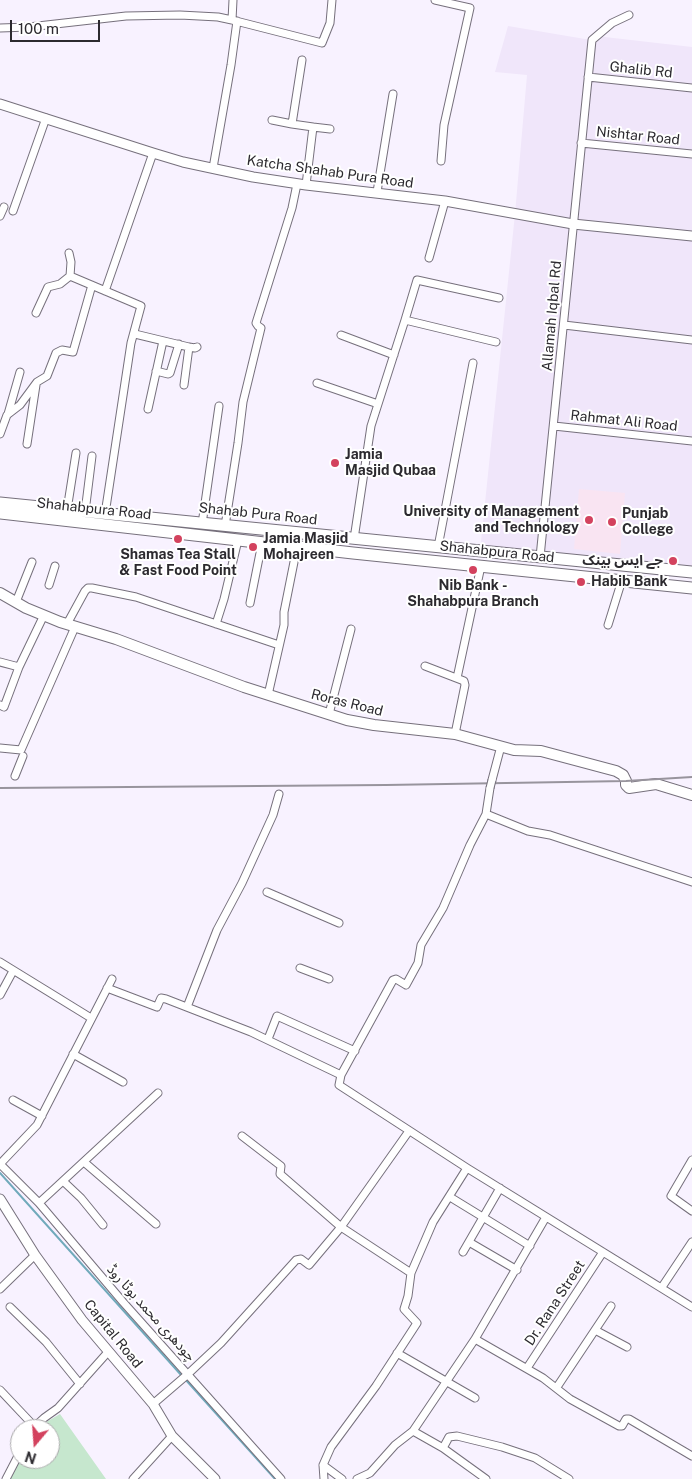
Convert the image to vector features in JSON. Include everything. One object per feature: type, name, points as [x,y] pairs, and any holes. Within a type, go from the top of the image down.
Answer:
[{"type":"main road","name":"Shahab Pura Road","points":[[0,503],[67,510],[118,521],[225,526],[692,572]]},
{"type":"main road","name":"Shahabpura Road","points":[[0,513],[96,516]]},
{"type":"main road","name":"Shahabpura Road","points":[[118,521],[262,543],[692,588]]},
{"type":"main road","points":[[539,572],[540,557]]},
{"type":"main road","name":"Roras Road","points":[[0,593],[44,615],[71,625],[268,695],[329,714],[374,726],[455,734],[514,750],[541,751],[613,770],[623,775],[629,788],[656,784],[692,795]]},
{"type":"street","points":[[214,168],[231,65],[234,20],[233,0]]},
{"type":"street","points":[[0,28],[29,27],[126,16],[180,15],[218,17],[234,20],[322,44],[330,23],[332,0]]},
{"type":"street","points":[[435,0],[470,8],[444,125],[441,161]]},
{"type":"street","name":"Allamah Iqbal Rd","points":[[540,557],[592,40],[612,23],[629,15]]},
{"type":"street","points":[[292,124],[302,60]]},
{"type":"street","name":"Ghalib Rd","points":[[588,77],[692,88]]},
{"type":"street","points":[[377,192],[393,94]]},
{"type":"street","name":"Katcha Shahab Pura Road","points":[[0,104],[153,153],[253,177],[301,185],[445,201],[573,224],[692,236]]},
{"type":"street","points":[[13,211],[46,118]]},
{"type":"street","points":[[272,120],[330,129]]},
{"type":"street","points":[[225,526],[243,402],[260,328],[256,323],[301,185],[313,127]]},
{"type":"street","name":"Nishtar Road","points":[[582,143],[692,154]]},
{"type":"street","points":[[105,291],[153,153]]},
{"type":"street","points":[[429,258],[445,201]]},
{"type":"street","points":[[0,216],[4,207]]},
{"type":"street","points":[[36,313],[48,287],[60,284],[70,276],[71,262],[69,253]]},
{"type":"street","points":[[70,276],[141,306],[131,344],[96,516]]},
{"type":"street","points":[[354,539],[371,426],[417,280],[499,298]]},
{"type":"street","points":[[5,414],[20,405],[37,382],[47,376],[56,353],[59,351],[73,352],[92,285]]},
{"type":"street","points":[[405,320],[496,342]]},
{"type":"street","points":[[564,325],[692,340]]},
{"type":"street","points":[[134,334],[189,347],[195,348],[197,346]]},
{"type":"street","points":[[340,335],[394,355]]},
{"type":"street","points":[[148,409],[163,341]]},
{"type":"street","points":[[156,371],[170,373],[179,344]]},
{"type":"street","points":[[184,385],[189,347]]},
{"type":"street","points":[[438,547],[473,363]]},
{"type":"street","points":[[0,434],[20,372]]},
{"type":"street","points":[[27,444],[37,382]]},
{"type":"street","points":[[317,383],[378,404]]},
{"type":"street","points":[[202,524],[219,406]]},
{"type":"street","name":"Rahmat Ali Road","points":[[554,426],[692,441]]},
{"type":"street","points":[[67,510],[76,453]]},
{"type":"street","points":[[92,456],[96,516]]},
{"type":"street","points":[[216,624],[238,540]]},
{"type":"street","points":[[250,603],[262,543]]},
{"type":"street","points":[[268,695],[284,625],[284,612],[297,547]]},
{"type":"street","points":[[16,602],[32,562]]},
{"type":"street","points":[[49,585],[55,566]]},
{"type":"street","points":[[457,678],[481,566]]},
{"type":"street","points":[[608,625],[622,580]]},
{"type":"street","points":[[0,748],[21,750],[84,592],[88,588],[136,597],[279,645]]},
{"type":"street","points":[[0,706],[4,707],[19,668],[44,615]]},
{"type":"street","points":[[329,714],[351,629]]},
{"type":"street","points":[[0,662],[19,668]]},
{"type":"street","points":[[425,666],[464,681],[465,685],[455,734]]},
{"type":"street","points":[[501,746],[490,788],[486,814],[470,845],[443,908],[421,945],[418,963],[406,985],[396,979],[393,980],[341,1075],[340,1086],[467,1168],[692,1307]]},
{"type":"street","points":[[15,776],[23,756]]},
{"type":"street","points":[[187,1007],[217,930],[242,883],[273,815],[279,794]]},
{"type":"street","points":[[486,814],[528,831],[550,835],[692,882]]},
{"type":"street","points":[[267,892],[339,923]]},
{"type":"street","points":[[0,962],[92,1018]]},
{"type":"street","points":[[300,968],[329,980]]},
{"type":"street","points":[[0,995],[13,971]]},
{"type":"street","points":[[0,1164],[37,1125],[112,979]]},
{"type":"street","points":[[107,988],[158,1007],[162,998],[187,1007],[268,1039],[341,1075]]},
{"type":"street","points":[[268,1039],[277,1016],[355,1051]]},
{"type":"street","points":[[73,1054],[123,1082]]},
{"type":"street","points":[[39,1203],[158,1093]]},
{"type":"street","points":[[13,1100],[42,1116]]},
{"type":"street","points":[[153,1404],[221,1343],[296,1260],[302,1259],[309,1265],[341,1227],[409,1131]]},
{"type":"street","points":[[242,1136],[281,1166],[280,1174],[341,1227],[410,1273]]},
{"type":"street","points":[[692,1160],[671,1196],[692,1211]]},
{"type":"street","points":[[84,1162],[156,1224]]},
{"type":"street","name":"چودھری محمد بوٹا روڈ","points":[[0,1164],[39,1203],[123,1302],[282,1479]]},
{"type":"street","points":[[324,1479],[323,1465],[331,1447],[376,1386],[417,1323],[404,1309],[408,1296],[410,1273],[433,1222],[467,1168]]},
{"type":"street","points":[[63,1181],[103,1225]]},
{"type":"street","points":[[463,1252],[500,1188]]},
{"type":"street","points":[[450,1197],[530,1246]]},
{"type":"street","name":"Capital Road","points":[[0,1198],[35,1255],[82,1320],[153,1404],[172,1436],[215,1479]]},
{"type":"street","points":[[357,1479],[370,1473],[395,1445],[412,1431],[476,1339],[546,1217]]},
{"type":"street","points":[[469,1242],[517,1270]]},
{"type":"street","points":[[662,1287],[692,1242]]},
{"type":"street","name":"Dr. Rana Street","points":[[527,1368],[604,1252]]},
{"type":"street","points":[[0,1289],[35,1255]]},
{"type":"street","points":[[557,1387],[611,1306]]},
{"type":"street","points":[[10,1307],[46,1342],[80,1384]]},
{"type":"street","points":[[595,1330],[627,1348]]},
{"type":"street","points":[[476,1339],[557,1387],[570,1399],[620,1426],[628,1419],[691,1455]]},
{"type":"street","points":[[44,1419],[58,1408],[108,1352]]},
{"type":"street","points":[[397,1353],[475,1398]]},
{"type":"street","points":[[0,1390],[25,1419]]},
{"type":"street","points":[[412,1431],[443,1448],[486,1479]]},
{"type":"street","points":[[133,1479],[172,1436]]},
{"type":"street","points":[[443,1448],[450,1437],[457,1436],[502,1447],[535,1458],[569,1479]]},
{"type":"street","points":[[323,1465],[342,1479]]},
{"type":"shaded area","points":[[508,26],[591,40],[596,36],[692,47],[692,572],[480,551],[515,214],[527,75],[495,72]]},
{"type":"shaded area","points":[[579,489],[625,493],[620,554],[574,549]]},
{"type":"green space","points":[[60,1414],[106,1479],[7,1479],[14,1469],[60,1469],[60,1419],[51,1419]]},
{"type":"waterway","points":[[0,1173],[182,1376]]},
{"type":"waterway","points":[[185,1379],[275,1479]]},
{"type":"railway","points":[[0,788],[386,785],[626,781],[692,777]]},
{"type":"place","name":"Jamia Masjid Qubaa","points":[[335,463]]},
{"type":"place","name":"University of Management and Technology","points":[[589,520]]},
{"type":"place","name":"Punjab College","points":[[612,522]]},
{"type":"place","name":"Shamas Tea Stall & Fast Food Point","points":[[178,539]]},
{"type":"place","name":"Jamia Masjid Mohajreen","points":[[253,547]]},
{"type":"place","name":"جے ایس بینک","points":[[673,561]]},
{"type":"place","name":"Nib Bank - Shahabpura Branch","points":[[473,570]]},
{"type":"place","name":"Habib Bank","points":[[581,582]]}]
